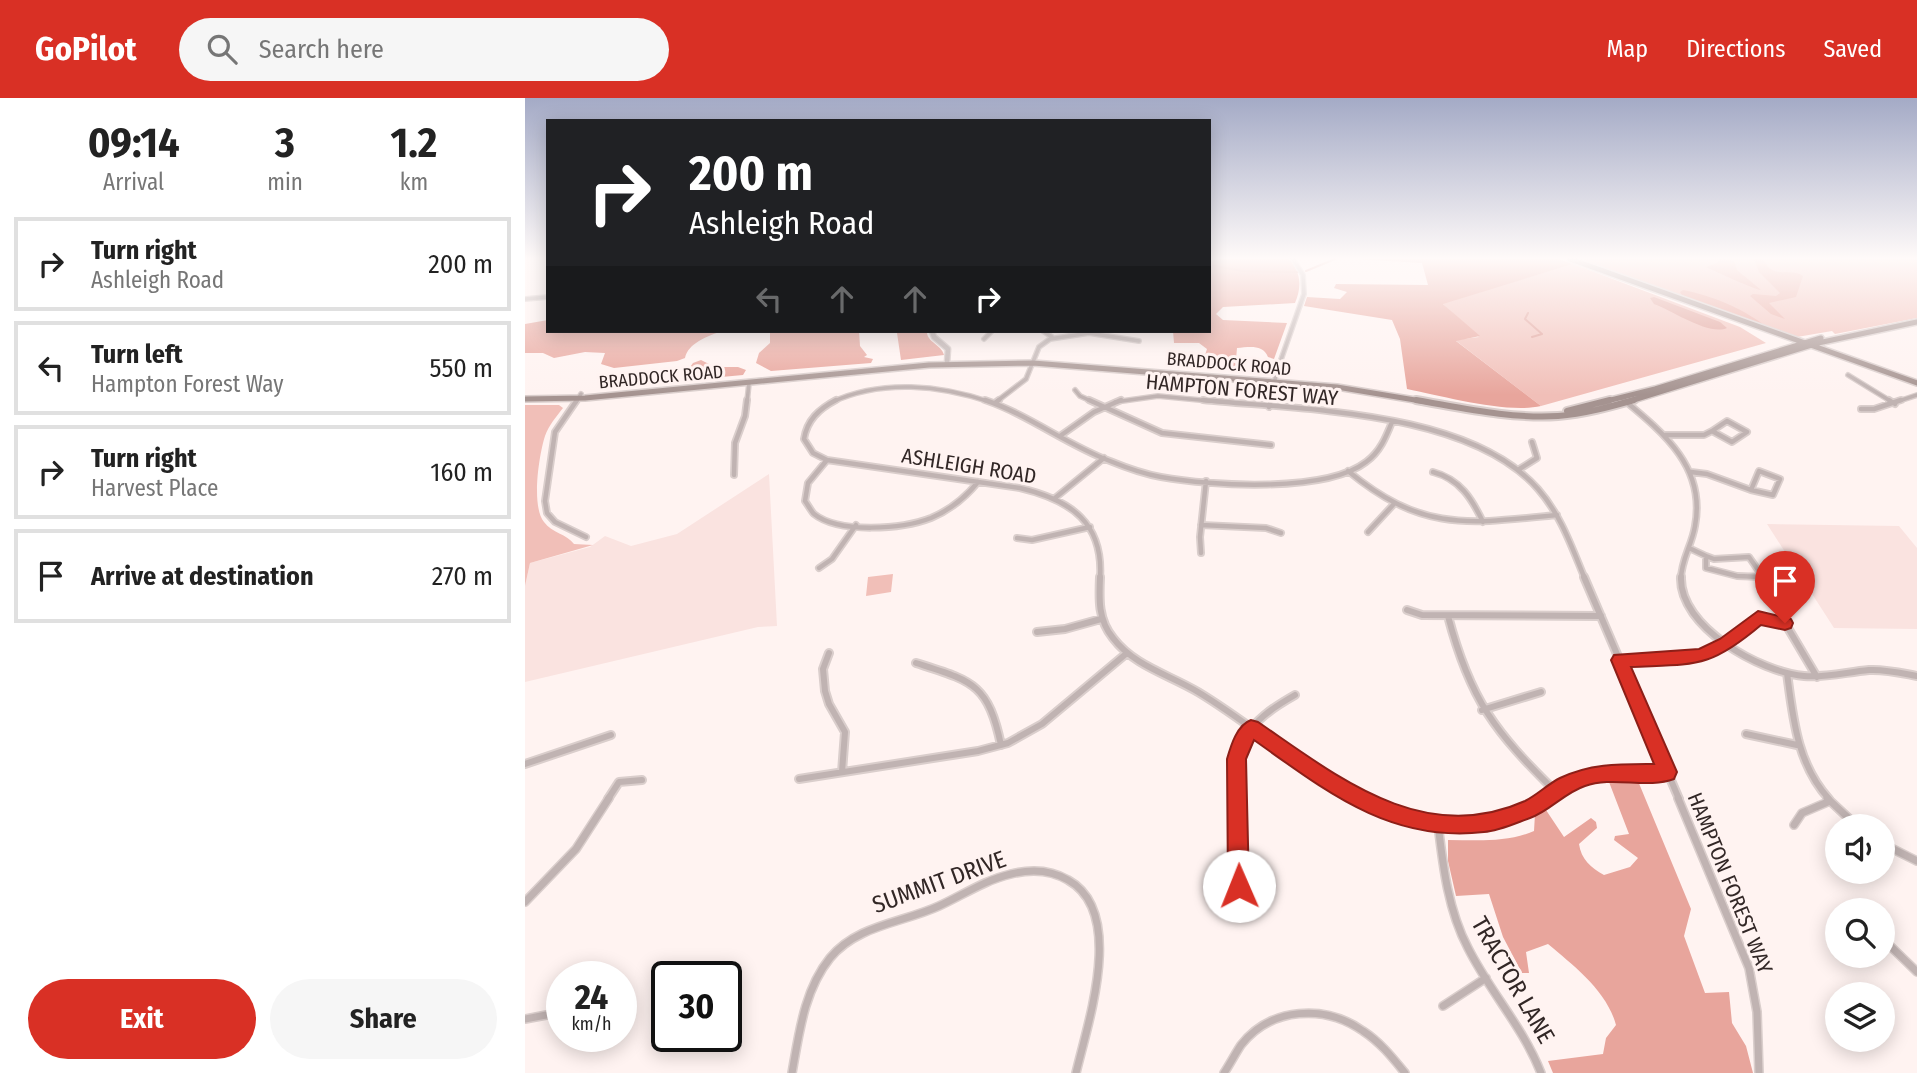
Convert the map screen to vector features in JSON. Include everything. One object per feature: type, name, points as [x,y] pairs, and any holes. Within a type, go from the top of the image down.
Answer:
[{"type":"main road","points":[[1696,304],[1917,384]]},
{"type":"main road","name":"BRADDOCK ROAD","points":[[1805,344],[1917,320]]},
{"type":"main road","name":"BRADDOCK ROAD","points":[[580,397],[947,361],[1034,361],[1369,387],[1496,410],[1572,410],[1624,400],[1881,323],[1917,320]]},
{"type":"main road","points":[[1825,341],[1824,347],[1839,355]]},
{"type":"main road","points":[[1805,344],[1917,384]]},
{"type":"main road","name":"BRADDOCK ROAD","points":[[525,397],[580,397],[750,383],[947,361]]},
{"type":"street","points":[[1269,407],[1275,380],[1300,304]]},
{"type":"street","points":[[933,333],[948,349],[947,361]]},
{"type":"street","points":[[983,339],[990,333]]},
{"type":"street","points":[[1046,333],[1052,337]]},
{"type":"street","points":[[995,403],[1024,381],[1039,347],[1052,337],[1078,333],[1139,341]]},
{"type":"street","points":[[1848,375],[1895,404]]},
{"type":"street","points":[[734,475],[735,443],[745,416],[750,383]]},
{"type":"street","points":[[978,482],[961,500],[932,517],[888,528],[821,519],[810,512],[804,503],[803,494],[806,483],[827,460],[807,447],[805,431],[821,410],[847,396],[871,390],[930,386],[960,390],[995,403],[1104,458],[1149,475],[1206,481],[1298,484],[1324,480],[1348,471],[1379,449],[1392,422]]},
{"type":"street","points":[[1075,390],[1080,396],[1162,433],[1271,445]]},
{"type":"street","name":"HAMPTON FOREST WAY","points":[[1060,436],[1101,406],[1122,398],[1148,395],[1392,422],[1461,438],[1491,452],[1518,470],[1541,492],[1557,515],[1753,975],[1759,1006],[1759,1073]]},
{"type":"street","points":[[1861,409],[1874,409],[1917,396]]},
{"type":"street","points":[[580,397],[555,432],[545,501],[547,513],[555,522],[586,537]]},
{"type":"street","points":[[1624,400],[1665,435],[1691,472],[1697,500],[1695,527],[1681,567],[1683,594],[1696,615],[1726,644],[1755,661],[1787,673],[1817,677],[1876,670],[1917,677]]},
{"type":"street","points":[[1665,435],[1704,435],[1727,421],[1747,432],[1732,442],[1712,431]]},
{"type":"street","points":[[1518,470],[1537,458],[1532,442]]},
{"type":"street","points":[[1055,498],[1104,458]]},
{"type":"street","name":"ASHLEIGH ROAD","points":[[827,460],[1032,490],[1055,498],[1072,508],[1090,527],[1098,544],[1101,558],[1097,597],[1101,619]]},
{"type":"street","points":[[1348,471],[1370,491],[1393,505],[1436,519],[1483,522],[1557,515]]},
{"type":"street","points":[[1691,472],[1707,474],[1751,490],[1773,495],[1780,479],[1759,471],[1751,490]]},
{"type":"street","points":[[1433,472],[1447,476],[1461,486],[1483,522]]},
{"type":"street","points":[[1202,553],[1201,525],[1206,481]]},
{"type":"street","points":[[1368,532],[1393,505]]},
{"type":"street","points":[[819,568],[832,559],[856,525]]},
{"type":"street","points":[[1201,525],[1268,528],[1281,533]]},
{"type":"street","points":[[1017,538],[1032,540],[1090,527]]},
{"type":"street","points":[[1689,548],[1714,559],[1749,557],[1763,577],[1737,576],[1706,568],[1706,556]]},
{"type":"street","points":[[1407,610],[1422,615],[1601,617]]},
{"type":"street","points":[[1448,615],[1462,669],[1482,710],[1509,746],[1556,792]]},
{"type":"street","points":[[1620,660],[1692,658],[1726,644],[1758,618],[1785,623],[1817,677]]},
{"type":"street","points":[[1037,632],[1065,629],[1101,619],[1111,636],[1127,653],[1200,693],[1365,804],[1393,815],[1438,824],[1470,825],[1502,819],[1531,808],[1573,781],[1594,775],[1667,772]]},
{"type":"street","points":[[829,653],[823,669],[825,691],[829,704],[845,732],[842,772]]},
{"type":"street","points":[[799,779],[1001,745],[1042,724],[1127,653]]},
{"type":"street","points":[[916,663],[972,685],[985,695],[992,707],[1001,745]]},
{"type":"street","points":[[1787,673],[1797,745],[1809,773],[1830,801],[1844,814]]},
{"type":"street","points":[[1482,710],[1541,692]]},
{"type":"street","points":[[1240,905],[1236,766],[1240,745],[1251,728],[1270,710],[1295,695]]},
{"type":"street","points":[[1746,734],[1797,745]]},
{"type":"street","points":[[525,764],[611,735]]},
{"type":"street","points":[[525,902],[576,849],[619,782],[642,780]]},
{"type":"street","points":[[1794,825],[1802,813],[1830,801]]},
{"type":"street","name":"TRACTOR LANE","points":[[1438,824],[1449,902],[1465,943],[1527,1038],[1541,1073]]},
{"type":"street","points":[[1895,850],[1917,861]]},
{"type":"street","name":"SUMMIT DRIVE","points":[[792,1073],[811,989],[823,967],[843,944],[866,930],[924,913],[1002,876],[1035,871],[1064,876],[1078,884],[1090,899],[1100,929],[1099,963],[1076,1073]]},
{"type":"street","points":[[1895,951],[1917,972]]},
{"type":"street","points":[[1443,1006],[1486,978]]},
{"type":"street","points":[[1224,1073],[1236,1048],[1255,1030],[1277,1017],[1303,1012],[1340,1017],[1363,1029],[1386,1047],[1405,1073]]},
{"type":"street","points":[[525,1019],[546,1015]]},
{"type":"shaded area","points":[[1211,304],[1268,304],[1223,307],[1216,314],[1223,320],[1287,323],[1274,359],[1259,348],[1237,348],[1235,371],[1196,367],[1198,361],[1204,358],[1207,349],[1199,343],[1174,343],[1173,333],[1211,333]]},
{"type":"shaded area","points":[[1444,304],[1680,304],[1740,327],[1766,343],[1541,406],[1455,340],[1479,337]]},
{"type":"shaded area","points":[[1444,304],[1480,336],[1456,341],[1541,406],[1493,406],[1407,389],[1400,339],[1392,320],[1304,306]]},
{"type":"shaded area","points":[[1655,304],[1674,304],[1720,322],[1727,328],[1711,329]]},
{"type":"shaded area","points":[[1704,304],[1917,304],[1917,318],[1835,334],[1832,331],[1797,337]]},
{"type":"shaded area","points":[[1705,304],[1728,304],[1764,325]]},
{"type":"shaded area","points":[[1760,304],[1770,304],[1785,319],[1771,314]]},
{"type":"shaded area","points":[[546,320],[546,333],[716,333],[699,341],[690,348],[685,358],[677,361],[614,368],[601,364],[605,353],[585,352],[554,358],[543,353],[525,353],[525,324]]},
{"type":"shaded area","points":[[770,333],[859,333],[860,346],[867,355],[864,357],[873,359],[871,363],[771,371],[756,363],[759,353],[770,343]]},
{"type":"shaded area","points":[[897,333],[927,333],[944,355],[901,360]]},
{"type":"shaded area","points":[[701,360],[715,367],[738,367],[746,370],[743,375],[689,380],[688,370],[693,363]]},
{"type":"shaded area","points":[[525,405],[559,405],[563,408],[549,428],[543,444],[537,480],[540,514],[547,526],[574,544],[593,545],[530,563],[525,586]]},
{"type":"shaded area","points":[[769,474],[777,626],[758,627],[525,682],[525,586],[530,563],[590,547],[605,536],[631,546],[677,534]]},
{"type":"shaded area","points":[[1767,524],[1899,526],[1917,548],[1917,629],[1834,628]]},
{"type":"shaded area","points":[[893,574],[891,592],[866,596],[868,577]]},
{"type":"shaded area","points":[[1638,781],[1691,909],[1684,936],[1705,993],[1729,992],[1732,1023],[1746,1046],[1753,1073],[1553,1073],[1548,1061],[1603,1054],[1606,1038],[1616,1025],[1612,1013],[1588,980],[1548,944],[1526,952],[1529,973],[1522,973],[1503,937],[1489,894],[1456,896],[1448,861],[1448,840],[1492,840],[1524,835],[1534,831],[1535,814],[1546,810],[1564,837],[1591,818],[1596,822],[1597,828],[1579,844],[1584,859],[1595,869],[1604,875],[1630,867],[1638,858],[1614,840],[1615,836],[1629,834],[1609,782]]},
{"type":"waterway","points":[[1528,313],[1525,319],[1542,334],[1532,337]]},
{"type":"route","points":[[1239,886],[1236,766],[1240,745],[1251,728],[1339,789],[1387,813],[1438,824],[1486,823],[1531,808],[1565,785],[1585,777],[1667,772],[1620,660],[1692,658],[1726,644],[1754,619],[1762,617],[1785,623]]}]
